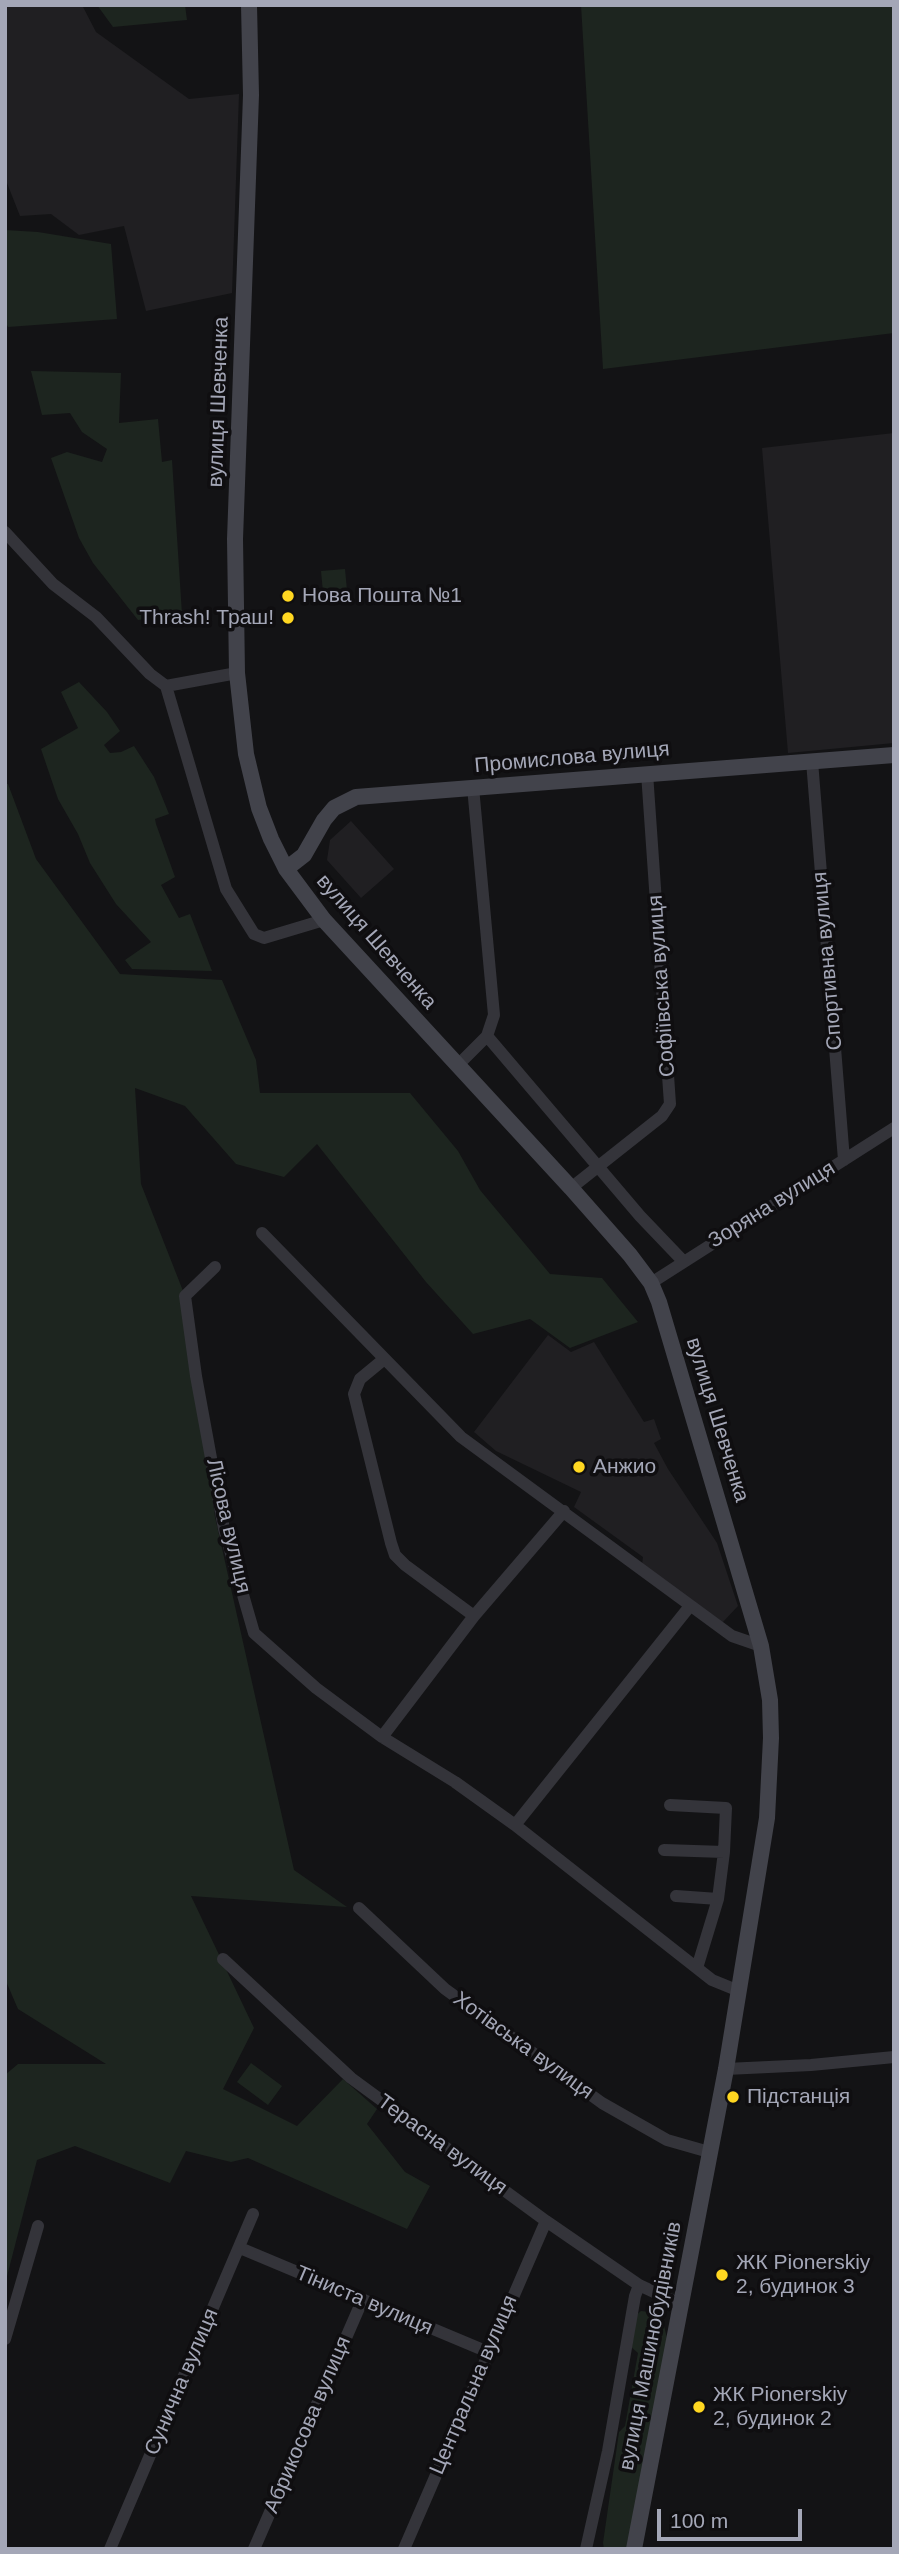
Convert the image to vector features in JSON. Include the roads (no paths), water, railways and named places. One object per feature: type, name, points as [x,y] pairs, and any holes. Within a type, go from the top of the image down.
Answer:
[{"type":"street","name":"вулиця Шевченка","points":[[249,5],[251,95],[235,539],[237,673],[246,754],[252,780],[271,839],[286,869],[324,920],[571,1188],[651,1283],[659,1302],[761,1646],[770,1700],[769,1789],[758,1881],[739,1991]]},
{"type":"street","points":[[5,531],[52,584],[96,617],[150,674],[166,686],[226,889],[254,934],[264,938],[324,920]]},
{"type":"street","points":[[166,686],[237,673]]},
{"type":"street","name":"Промислова вулиця","points":[[286,869],[304,855],[334,808],[356,797],[894,755]]},
{"type":"street","name":"Спортивна вулиця","points":[[812,761],[844,1160]]},
{"type":"street","name":"Софіївська вулиця","points":[[599,1166],[662,1116],[670,1104],[647,773]]},
{"type":"street","points":[[458,1065],[487,1036],[494,1015],[473,787]]},
{"type":"street","points":[[487,1036],[640,1216],[683,1261]]},
{"type":"street","name":"Зоряна вулиця","points":[[651,1283],[894,1128]]},
{"type":"street","points":[[571,1188],[599,1166]]},
{"type":"street","points":[[262,1233],[461,1437],[732,1636],[761,1646]]},
{"type":"street","name":"Лісова вулиця","points":[[215,1267],[185,1296],[196,1376],[224,1529],[254,1633],[316,1688],[382,1737],[455,1782],[515,1825],[712,1980],[739,1991]]},
{"type":"street","points":[[383,1360],[360,1380],[354,1394],[391,1543],[396,1555],[405,1565],[474,1616]]},
{"type":"street","points":[[382,1737],[474,1616],[564,1511]]},
{"type":"street","points":[[515,1825],[690,1606]]},
{"type":"street","points":[[670,1805],[726,1808],[718,1899],[697,1968]]},
{"type":"street","points":[[664,1850],[723,1852]]},
{"type":"street","points":[[676,1896],[718,1899]]},
{"type":"street","name":"Хотівська вулиця","points":[[359,1908],[445,1989],[602,2103],[667,2140],[709,2152]]},
{"type":"street","name":"Терасна вулиця","points":[[223,1959],[351,2078],[545,2221],[639,2286],[680,2304]]},
{"type":"street","name":"вулиця Машинобудівників","points":[[634,2549],[739,1991]]},
{"type":"street","points":[[726,2069],[894,2057]]},
{"type":"street","name":"Сунична вулиця","points":[[110,2549],[253,2214]]},
{"type":"street","name":"Центральна вулиця","points":[[404,2549],[545,2221]]},
{"type":"street","points":[[5,2339],[38,2226]]},
{"type":"street","name":"Тіниста вулиця","points":[[240,2248],[488,2352]]},
{"type":"street","points":[[586,2549],[608,2451],[635,2295],[639,2286]]},
{"type":"street","name":"Абрикосова вулиця","points":[[254,2549],[362,2301]]},
{"type":"place","name":"Нова Пошта №1","points":[[288,596]]},
{"type":"place","name":"Thrash! Траш!","points":[[288,618]]},
{"type":"place","name":"Анжио","points":[[579,1467]]},
{"type":"place","name":"Підстанція","points":[[733,2097]]},
{"type":"place","name":"ЖК Pionerskiy 2, будинок 3","points":[[722,2275]]},
{"type":"place","name":"ЖК Pionerskiy 2, будинок 2","points":[[699,2407]]}]
